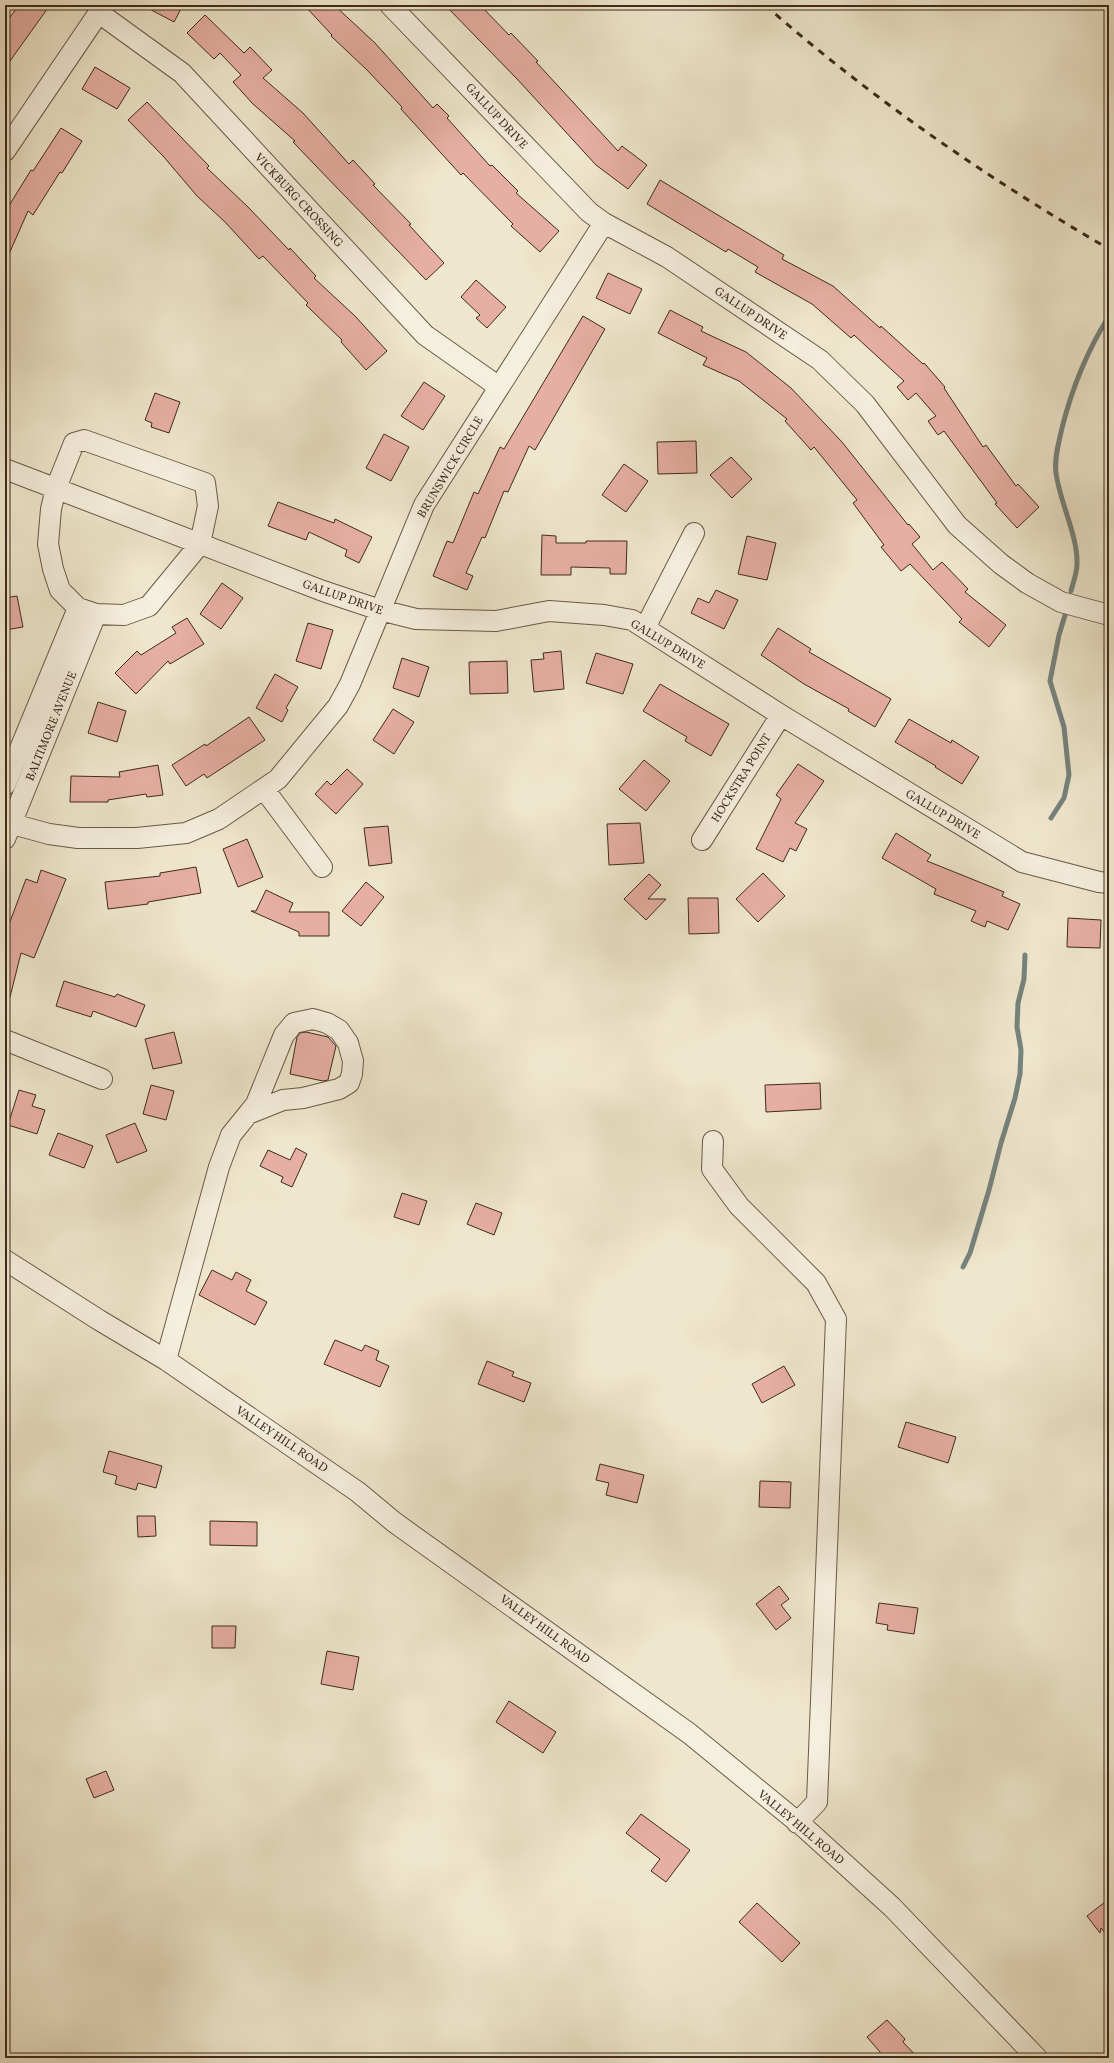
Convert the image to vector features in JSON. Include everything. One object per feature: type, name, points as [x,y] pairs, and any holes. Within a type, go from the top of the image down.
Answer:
[{"type":"street","name":"GALLUP DRIVE","points":[[390,5],[589,212],[604,223],[668,257],[820,360],[865,404],[957,525],[1001,564],[1027,583],[1060,602],[1109,615]]},
{"type":"street","points":[[5,151],[101,9]]},
{"type":"street","name":"VICKBURG CROSSING","points":[[101,9],[182,73],[425,335],[499,387]]},
{"type":"street","name":"BRUNSWICK CIRCLE","points":[[7,828],[78,838],[137,838],[186,833],[218,819],[278,779],[338,706],[350,684],[424,505],[604,223]]},
{"type":"street","points":[[84,440],[205,483],[208,506],[200,544],[149,606],[124,615],[96,614],[78,608],[60,590],[53,569],[48,544],[49,527],[56,488],[74,443],[84,440]]},
{"type":"street","name":"GALLUP DRIVE","points":[[5,469],[322,591],[380,610],[416,619],[496,621],[549,611],[604,615],[632,620],[781,715],[1022,862],[1099,882],[1109,883]]},
{"type":"street","points":[[645,628],[694,533]]},
{"type":"street","name":"BALTIMORE AVENUE","points":[[5,785],[78,608]]},
{"type":"street","name":"BALTIMORE AVENUE","points":[[7,828],[96,614]]},
{"type":"street","name":"HOCKSTRA POINT","points":[[702,840],[781,715]]},
{"type":"street","points":[[264,789],[322,867]]},
{"type":"street","points":[[166,1360],[219,1167],[230,1135],[256,1104],[284,1035],[294,1024],[313,1019],[327,1023],[339,1030],[348,1043],[353,1061],[352,1074],[349,1083],[339,1089],[303,1098],[283,1100],[248,1114]]},
{"type":"street","points":[[5,1040],[102,1079]]},
{"type":"street","points":[[713,1141],[712,1169],[739,1206],[816,1283],[836,1319],[817,1802],[797,1823]]},
{"type":"street","name":"VALLEY HILL ROAD","points":[[5,1260],[99,1320],[166,1360],[358,1492],[394,1522],[690,1734],[797,1823],[892,1907],[1037,2058]]},
{"type":"building","points":[[19,5],[50,5],[5,68],[5,24]]},
{"type":"building","points":[[142,5],[183,5],[174,22]]},
{"type":"building","points":[[304,5],[334,5],[375,43],[433,108],[437,104],[449,116],[447,118],[490,166],[492,165],[518,191],[516,193],[559,231],[540,252],[511,226],[513,224],[463,173],[461,175],[401,109],[402,107],[367,70],[331,36],[332,35]]},
{"type":"building","points":[[445,5],[480,5],[509,35],[511,33],[538,61],[536,62],[618,151],[622,146],[647,165],[628,189],[596,165],[518,80]]},
{"type":"building","points":[[205,15],[244,53],[250,47],[272,70],[263,78],[303,113],[349,164],[353,160],[375,184],[373,185],[411,224],[409,225],[444,263],[426,280],[293,142],[295,141],[253,104],[233,82],[241,75],[220,53],[214,59],[187,33]]},
{"type":"building","points":[[95,67],[130,88],[117,109],[82,89]]},
{"type":"building","points":[[147,102],[209,166],[207,168],[248,207],[289,250],[290,248],[316,276],[314,278],[355,316],[387,351],[366,370],[341,342],[342,340],[306,305],[308,303],[263,256],[259,259],[225,222],[197,196],[163,156],[128,120]]},
{"type":"building","points":[[61,128],[82,141],[62,173],[60,172],[33,215],[28,211],[5,263],[5,212],[31,170],[33,171]]},
{"type":"building","points":[[660,180],[784,255],[782,259],[833,286],[880,328],[881,326],[923,364],[924,363],[945,387],[944,388],[983,447],[986,445],[1016,486],[1018,484],[1039,507],[1017,528],[995,504],[997,503],[944,431],[938,435],[928,421],[936,416],[916,393],[908,400],[897,387],[904,381],[854,335],[851,338],[812,304],[755,272],[758,267],[728,249],[726,252],[647,204]]},
{"type":"building","points":[[608,273],[642,289],[630,314],[596,298]]},
{"type":"building","points":[[476,280],[506,307],[487,328],[476,318],[480,315],[461,297]]},
{"type":"building","points":[[670,310],[703,327],[701,331],[746,352],[791,388],[842,442],[908,525],[909,524],[920,537],[912,544],[933,570],[942,562],[968,589],[965,592],[1006,625],[989,647],[959,622],[962,619],[910,564],[901,571],[881,547],[884,545],[853,503],[857,500],[814,447],[811,450],[785,421],[787,419],[739,381],[703,365],[707,358],[658,333]]},
{"type":"building","points":[[583,316],[605,329],[535,450],[529,446],[508,492],[504,491],[485,538],[482,537],[466,573],[473,576],[467,590],[433,576],[447,541],[453,543],[474,492],[478,494],[500,447],[504,449]]},
{"type":"building","points":[[424,382],[445,396],[423,430],[401,416]]},
{"type":"building","points":[[155,393],[180,402],[169,433],[151,427],[152,423],[145,420]]},
{"type":"building","points":[[384,434],[409,447],[391,481],[366,468]]},
{"type":"building","points":[[696,441],[697,473],[658,474],[657,442]]},
{"type":"building","points":[[731,457],[752,479],[732,498],[710,475]]},
{"type":"building","points":[[624,464],[648,481],[626,512],[602,495]]},
{"type":"building","points":[[278,502],[334,523],[335,519],[372,537],[359,563],[345,556],[347,550],[309,532],[306,540],[268,526]]},
{"type":"building","points":[[542,535],[556,536],[556,543],[627,541],[626,574],[610,574],[610,568],[571,567],[571,575],[541,575]]},
{"type":"building","points":[[747,536],[776,543],[767,580],[738,574]]},
{"type":"building","points":[[222,583],[243,598],[221,629],[200,614]]},
{"type":"building","points":[[716,590],[738,600],[724,629],[691,613],[698,598],[709,603]]},
{"type":"building","points":[[17,596],[23,627],[5,630],[5,598]]},
{"type":"building","points":[[187,618],[204,644],[170,664],[168,661],[136,694],[115,673],[137,651],[141,655],[176,633],[172,627]]},
{"type":"building","points":[[308,623],[333,630],[321,669],[296,661]]},
{"type":"building","points":[[778,628],[811,649],[809,652],[891,699],[875,727],[848,711],[849,709],[804,684],[761,655]]},
{"type":"building","points":[[561,651],[564,689],[534,692],[531,660],[544,659],[543,653]]},
{"type":"building","points":[[596,653],[633,664],[623,694],[586,683]]},
{"type":"building","points":[[402,658],[429,667],[419,697],[393,688]]},
{"type":"building","points":[[507,661],[508,693],[470,694],[469,662]]},
{"type":"building","points":[[275,674],[298,687],[286,708],[288,710],[282,722],[256,708]]},
{"type":"building","points":[[660,684],[729,724],[711,756],[685,741],[687,737],[643,711]]},
{"type":"building","points":[[98,702],[126,711],[117,742],[88,733]]},
{"type":"building","points":[[393,709],[414,722],[394,754],[373,740]]},
{"type":"building","points":[[249,717],[265,740],[207,778],[204,774],[186,786],[172,765],[205,744],[206,746]]},
{"type":"building","points":[[909,719],[951,743],[952,740],[979,757],[962,784],[935,767],[936,766],[895,742]]},
{"type":"building","points":[[644,760],[670,781],[646,811],[619,789]]},
{"type":"building","points":[[798,764],[824,781],[795,823],[807,829],[796,851],[790,848],[783,862],[756,849],[781,799],[776,795]]},
{"type":"building","points":[[158,765],[163,795],[147,797],[146,794],[108,800],[108,802],[70,802],[71,776],[120,777],[119,772]]},
{"type":"building","points":[[347,769],[363,784],[336,814],[315,794],[327,781],[331,785]]},
{"type":"building","points":[[640,823],[644,863],[609,865],[607,824]]},
{"type":"building","points":[[388,826],[392,863],[369,866],[364,828]]},
{"type":"building","points":[[896,833],[931,855],[927,861],[1004,892],[1002,896],[1020,904],[1008,930],[987,921],[985,927],[971,921],[976,911],[934,894],[936,889],[882,858]]},
{"type":"building","points":[[247,839],[263,877],[238,887],[223,849]]},
{"type":"building","points":[[196,867],[201,893],[148,902],[148,904],[108,909],[105,882],[160,876],[160,873]]},
{"type":"building","points":[[41,870],[66,879],[34,958],[21,953],[10,997],[5,996],[5,935],[26,879],[37,883]]},
{"type":"building","points":[[763,873],[785,896],[758,922],[736,899]]},
{"type":"building","points":[[649,874],[661,885],[648,899],[666,899],[646,920],[624,899]]},
{"type":"building","points":[[366,882],[384,897],[361,926],[342,911]]},
{"type":"building","points":[[266,890],[293,903],[289,912],[329,912],[329,936],[299,936],[299,932],[251,911],[256,911]]},
{"type":"building","points":[[688,898],[718,898],[719,933],[689,934]]},
{"type":"building","points":[[1068,918],[1101,920],[1100,948],[1067,947]]},
{"type":"building","points":[[64,981],[115,997],[117,994],[145,1005],[136,1027],[93,1011],[91,1017],[56,1006]]},
{"type":"building","points":[[174,1032],[182,1063],[153,1069],[145,1039]]},
{"type":"building","points":[[306,1032],[328,1037],[336,1046],[328,1080],[323,1081],[290,1074],[297,1037],[300,1033]]},
{"type":"building","points":[[820,1083],[821,1109],[766,1112],[765,1085]]},
{"type":"building","points":[[151,1085],[174,1091],[166,1120],[143,1114]]},
{"type":"building","points":[[19,1090],[36,1095],[32,1106],[45,1110],[37,1134],[8,1125]]},
{"type":"building","points":[[135,1123],[147,1151],[117,1163],[106,1135]]},
{"type":"building","points":[[58,1133],[93,1146],[84,1168],[49,1155]]},
{"type":"building","points":[[296,1148],[307,1154],[292,1187],[281,1182],[283,1177],[260,1166],[268,1150],[290,1160]]},
{"type":"building","points":[[402,1193],[427,1201],[419,1225],[394,1217]]},
{"type":"building","points":[[476,1203],[502,1213],[494,1235],[467,1224]]},
{"type":"building","points":[[212,1270],[232,1280],[236,1272],[251,1280],[246,1291],[267,1302],[255,1325],[199,1295]]},
{"type":"building","points":[[335,1340],[362,1351],[365,1345],[379,1351],[376,1360],[389,1366],[380,1387],[324,1364]]},
{"type":"building","points":[[487,1361],[514,1372],[512,1376],[531,1383],[524,1402],[478,1384]]},
{"type":"building","points":[[784,1366],[795,1385],[762,1403],[752,1384]]},
{"type":"building","points":[[906,1422],[956,1437],[948,1463],[898,1447]]},
{"type":"building","points":[[109,1451],[162,1466],[156,1488],[138,1483],[136,1490],[115,1484],[117,1476],[103,1472]]},
{"type":"building","points":[[600,1464],[644,1475],[637,1503],[606,1495],[609,1483],[596,1480]]},
{"type":"building","points":[[760,1481],[791,1482],[790,1508],[759,1507]]},
{"type":"building","points":[[137,1516],[155,1516],[156,1536],[138,1537]]},
{"type":"building","points":[[210,1521],[257,1522],[257,1546],[210,1545]]},
{"type":"building","points":[[779,1586],[789,1599],[781,1605],[791,1618],[776,1630],[756,1604]]},
{"type":"building","points":[[879,1603],[918,1608],[914,1634],[887,1630],[888,1625],[876,1623]]},
{"type":"building","points":[[212,1626],[236,1626],[235,1648],[212,1648]]},
{"type":"building","points":[[327,1651],[359,1657],[353,1690],[321,1684]]},
{"type":"building","points":[[509,1701],[556,1732],[543,1753],[496,1722]]},
{"type":"building","points":[[106,1771],[114,1790],[94,1798],[86,1779]]},
{"type":"building","points":[[641,1814],[690,1850],[666,1882],[651,1871],[660,1859],[626,1833]]},
{"type":"building","points":[[1109,1899],[1109,1938],[1101,1928],[1100,1933],[1087,1916]]},
{"type":"building","points":[[757,1903],[800,1943],[782,1962],[739,1922]]},
{"type":"building","points":[[887,2020],[905,2039],[903,2042],[918,2058],[885,2058],[867,2037]]},
{"type":"waterway","points":[[1071,591],[1076,571],[1077,553],[1058,484],[1056,473],[1056,456],[1066,413],[1075,384],[1087,356],[1109,316]]},
{"type":"waterway","points":[[1051,818],[1064,798],[1069,775],[1064,727],[1050,681],[1059,635],[1066,612]]},
{"type":"waterway","points":[[963,1267],[970,1253],[989,1190],[1001,1143],[1015,1098],[1020,1074],[1021,1050],[1017,1027],[1018,1003],[1024,979],[1025,955]]},
{"type":"railway","points":[[765,5],[846,72],[931,135],[1019,194],[1109,249]]}]
